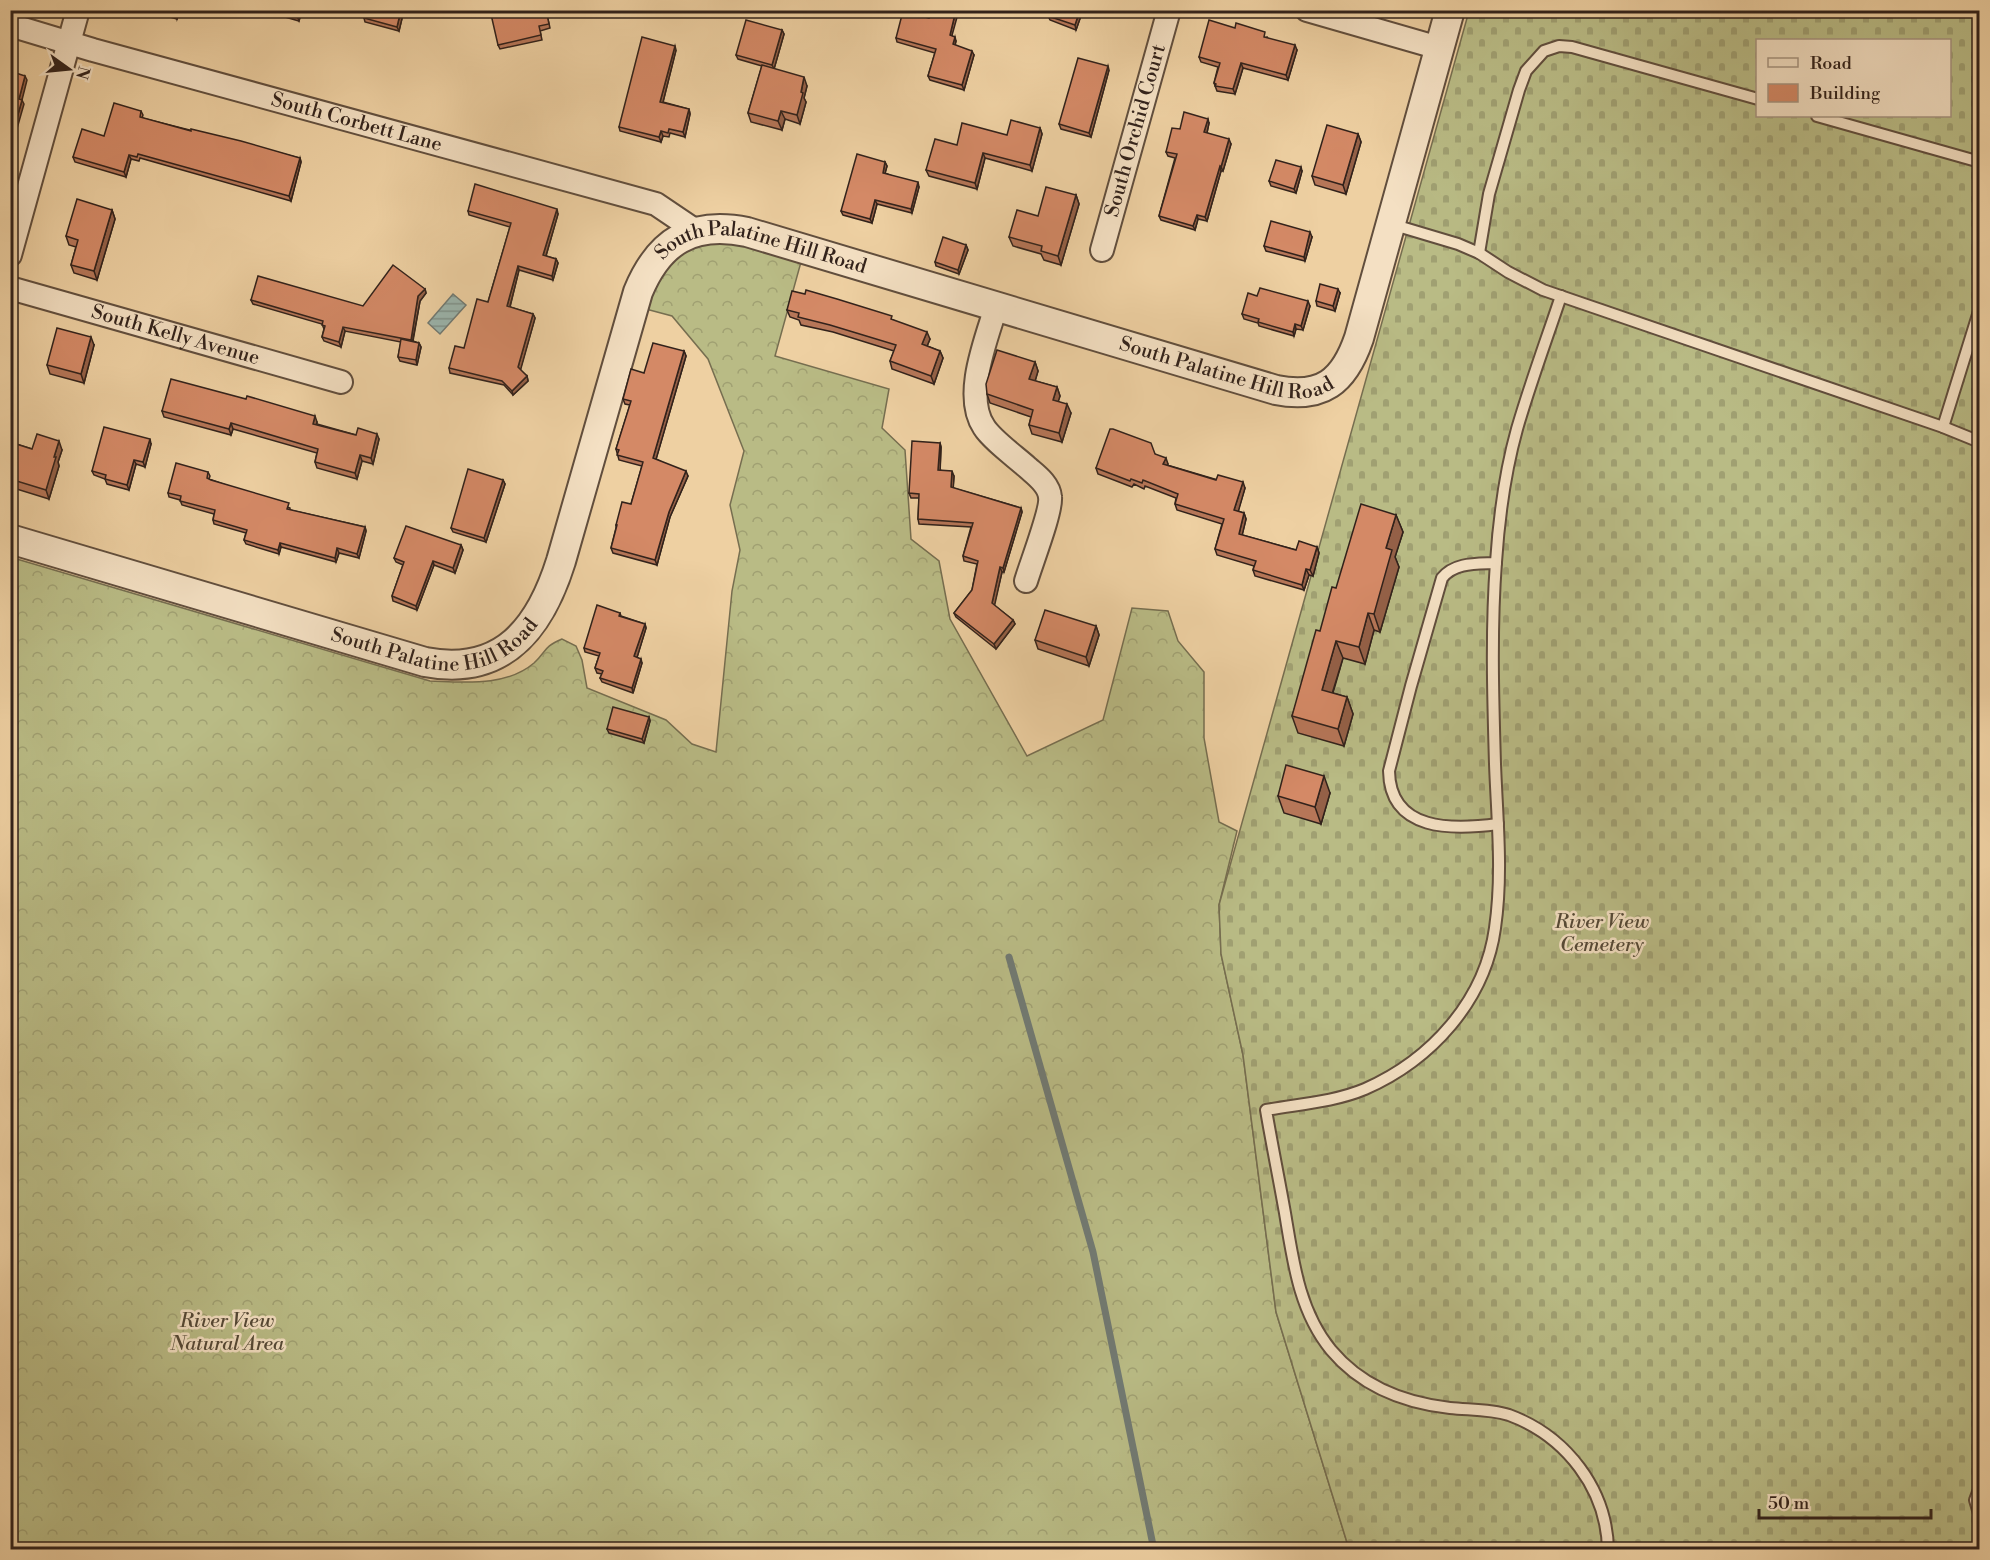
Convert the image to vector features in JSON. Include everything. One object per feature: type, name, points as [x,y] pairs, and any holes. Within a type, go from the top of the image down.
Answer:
[{"type":"street","points":[[10,255],[78,10]]},
{"type":"street","name":"South Orchid Court","points":[[1102,250],[1169,10]]},
{"type":"street","points":[[1307,10],[1439,48]]},
{"type":"street","name":"South Palatine Hill Road","points":[[10,539],[425,662],[463,664],[496,654],[515,643],[534,623],[556,578],[643,279],[654,260],[671,244],[696,231],[732,229],[747,232],[1276,390],[1306,393],[1328,386],[1343,372],[1354,352],[1450,10]]},
{"type":"street","name":"South Corbett Lane","points":[[10,26],[656,204],[696,231]]},
{"type":"street","name":"South Kelly Avenue","points":[[10,288],[341,382]]},
{"type":"street","points":[[996,307],[975,385],[974,398],[978,414],[984,429],[1042,480],[1050,497],[1048,511],[1026,581]]},
{"type":"lane","points":[[1479,253],[1489,194],[1519,90],[1526,71],[1544,51],[1559,46],[1572,47],[1756,98]]},
{"type":"lane","points":[[1821,117],[1980,162]]},
{"type":"lane","points":[[1391,224],[1458,244],[1479,253],[1527,282],[1561,296],[1943,427],[1980,442]]},
{"type":"lane","points":[[1561,296],[1516,431],[1505,482],[1496,563],[1493,705],[1498,824],[1497,899],[1492,945],[1480,979],[1454,1023],[1425,1053],[1405,1067],[1364,1089],[1333,1099],[1266,1110],[1301,1295],[1319,1334],[1332,1351],[1349,1368],[1391,1394],[1429,1405],[1488,1410],[1508,1415],[1553,1439],[1568,1453],[1595,1492],[1604,1516],[1608,1550]]},
{"type":"lane","points":[[1943,427],[1980,308]]},
{"type":"lane","points":[[1496,563],[1458,566],[1448,571],[1442,578],[1389,771],[1389,783],[1402,808],[1421,821],[1442,826],[1498,824]]},
{"type":"lane","points":[[1980,1487],[1975,1500],[1980,1517]]},
{"type":"green space","name":"River View Cemetery","points":[[1469,11],[1979,11],[1979,1549],[1349,1549],[1276,1312],[1243,1055],[1221,954],[1219,905]]},
{"type":"green space","name":"River View Natural Area","points":[[711,242],[745,245],[801,262],[775,356],[889,389],[882,428],[905,450],[911,539],[939,561],[950,619],[1027,756],[1103,720],[1132,608],[1168,611],[1178,641],[1204,672],[1204,738],[1219,822],[1237,831],[1219,905],[1221,954],[1243,1055],[1276,1312],[1349,1549],[11,1549],[10,557],[430,681],[484,681],[511,676],[523,671],[534,663],[548,647],[562,639],[576,646],[582,660],[587,688],[666,720],[692,744],[716,752],[732,591],[740,550],[730,505],[744,451],[708,359],[672,316],[642,308],[648,290],[681,251]]},
{"type":"water","points":[[453,294],[466,305],[440,334],[428,323]]},
{"type":"building","points":[[162,10],[177,10],[176,14]]},
{"type":"building","points":[[276,10],[299,10],[297,16]]},
{"type":"building","points":[[366,10],[401,10],[397,27],[364,18]]},
{"type":"building","points":[[490,10],[546,10],[549,24],[539,26],[541,35],[498,45]]},
{"type":"building","points":[[931,10],[956,10],[950,35],[955,37],[953,44],[972,51],[962,85],[928,76],[936,49],[896,38],[903,11],[929,18]]},
{"type":"building","points":[[1050,10],[1080,10],[1075,25],[1048,16]]},
{"type":"building","points":[[746,20],[782,30],[772,65],[736,55]]},
{"type":"building","points":[[1209,20],[1235,28],[1236,23],[1265,32],[1264,37],[1295,45],[1286,75],[1241,63],[1233,89],[1215,86],[1220,63],[1199,57]]},
{"type":"building","points":[[642,37],[675,46],[660,102],[689,109],[683,132],[669,129],[668,133],[661,131],[659,137],[619,127]]},
{"type":"building","points":[[1078,58],[1108,66],[1089,133],[1059,124]]},
{"type":"building","points":[[762,65],[804,77],[801,92],[803,93],[797,115],[781,111],[778,121],[748,113]]},
{"type":"building","points":[[10,71],[25,76],[19,99],[22,100],[10,143]]},
{"type":"building","points":[[114,103],[141,111],[140,117],[191,131],[191,129],[241,141],[300,158],[289,196],[138,154],[137,157],[129,155],[124,172],[73,157],[82,129],[104,136]]},
{"type":"building","points":[[1184,112],[1208,119],[1204,132],[1229,139],[1205,217],[1197,215],[1193,226],[1159,216],[1177,154],[1166,152],[1172,128],[1180,129]]},
{"type":"building","points":[[1011,120],[1040,128],[1030,165],[983,153],[975,183],[926,170],[935,139],[957,145],[962,123],[1007,135]]},
{"type":"building","points":[[1327,125],[1358,134],[1343,185],[1312,176]]},
{"type":"building","points":[[857,154],[885,162],[883,173],[918,182],[911,209],[875,200],[870,219],[841,211]]},
{"type":"building","points":[[1276,160],[1301,167],[1294,189],[1269,181]]},
{"type":"building","points":[[475,184],[557,209],[543,255],[556,259],[552,276],[518,266],[507,306],[533,314],[518,367],[527,376],[512,391],[502,381],[449,368],[455,346],[464,348],[477,299],[488,302],[511,223],[468,211]]},
{"type":"building","points":[[1046,187],[1076,195],[1058,256],[1041,251],[1042,246],[1009,237],[1017,210],[1038,216]]},
{"type":"building","points":[[77,199],[112,210],[94,271],[71,265],[78,240],[66,236]]},
{"type":"building","points":[[1271,221],[1310,232],[1304,257],[1264,246]]},
{"type":"building","points":[[943,237],[966,245],[958,270],[935,262]]},
{"type":"building","points":[[393,265],[425,289],[418,296],[411,340],[343,327],[339,342],[322,337],[325,326],[322,325],[323,321],[251,300],[258,276],[363,306]]},
{"type":"building","points":[[1320,284],[1338,289],[1333,306],[1316,301]]},
{"type":"building","points":[[1260,288],[1308,301],[1301,326],[1295,324],[1293,332],[1258,322],[1259,319],[1242,314],[1248,293],[1257,296]]},
{"type":"building","points":[[806,290],[892,316],[891,319],[927,332],[922,344],[940,351],[931,376],[890,361],[896,345],[798,317],[799,313],[787,310],[792,291],[805,294]]},
{"type":"building","points":[[57,328],[91,337],[81,374],[47,365]]},
{"type":"building","points":[[401,339],[419,343],[416,360],[398,357]]},
{"type":"building","points":[[653,343],[684,351],[653,458],[686,471],[669,512],[655,560],[611,548],[622,502],[631,504],[643,462],[617,455],[619,450],[616,449],[631,401],[623,399],[631,369],[644,373]]},
{"type":"building","points":[[997,350],[1035,362],[1029,379],[1057,387],[1053,400],[1067,404],[1059,433],[1029,425],[1033,410],[987,394],[986,384]]},
{"type":"building","points":[[171,379],[246,399],[247,396],[315,416],[313,424],[356,435],[358,428],[377,434],[371,458],[360,455],[355,473],[315,462],[318,449],[231,423],[229,429],[162,411]]},
{"type":"building","points":[[104,427],[150,439],[143,462],[134,460],[127,485],[105,479],[106,475],[92,471]]},
{"type":"building","points":[[1110,429],[1151,443],[1155,454],[1166,458],[1163,464],[1216,480],[1218,475],[1243,482],[1234,510],[1244,513],[1239,534],[1296,550],[1299,541],[1317,547],[1310,570],[1306,569],[1302,585],[1253,570],[1256,561],[1215,549],[1224,519],[1175,504],[1178,494],[1143,480],[1142,483],[1131,479],[1130,481],[1096,468]]},
{"type":"building","points":[[37,434],[59,441],[46,490],[10,479],[10,442],[32,449]]},
{"type":"building","points":[[912,441],[940,443],[938,470],[952,471],[951,487],[1021,508],[1003,568],[1000,567],[992,603],[1013,620],[994,644],[954,613],[972,590],[978,561],[963,556],[973,523],[918,519],[919,494],[909,493]]},
{"type":"building","points":[[176,463],[208,472],[207,478],[211,480],[289,503],[287,509],[365,527],[357,554],[337,548],[335,558],[280,543],[278,550],[244,540],[247,530],[213,520],[215,510],[180,501],[181,496],[168,493]]},
{"type":"building","points":[[468,469],[503,480],[484,538],[451,528]]},
{"type":"building","points":[[1361,504],[1396,515],[1386,548],[1392,550],[1374,614],[1368,613],[1359,647],[1336,641],[1322,690],[1347,697],[1338,729],[1292,716],[1316,630],[1320,631],[1332,587],[1336,588]]},
{"type":"building","points":[[406,526],[461,545],[453,568],[433,561],[416,606],[392,596],[404,562],[394,558]]},
{"type":"building","points":[[597,605],[620,613],[619,616],[645,624],[634,656],[641,659],[632,688],[600,678],[603,671],[595,668],[600,653],[584,648]]},
{"type":"building","points":[[1045,610],[1096,626],[1086,657],[1035,640]]},
{"type":"building","points":[[613,707],[649,717],[642,739],[607,729]]},
{"type":"building","points":[[1286,765],[1324,776],[1315,807],[1278,796]]},
{"type":"waterway","points":[[1009,957],[1093,1252],[1154,1550]]}]
